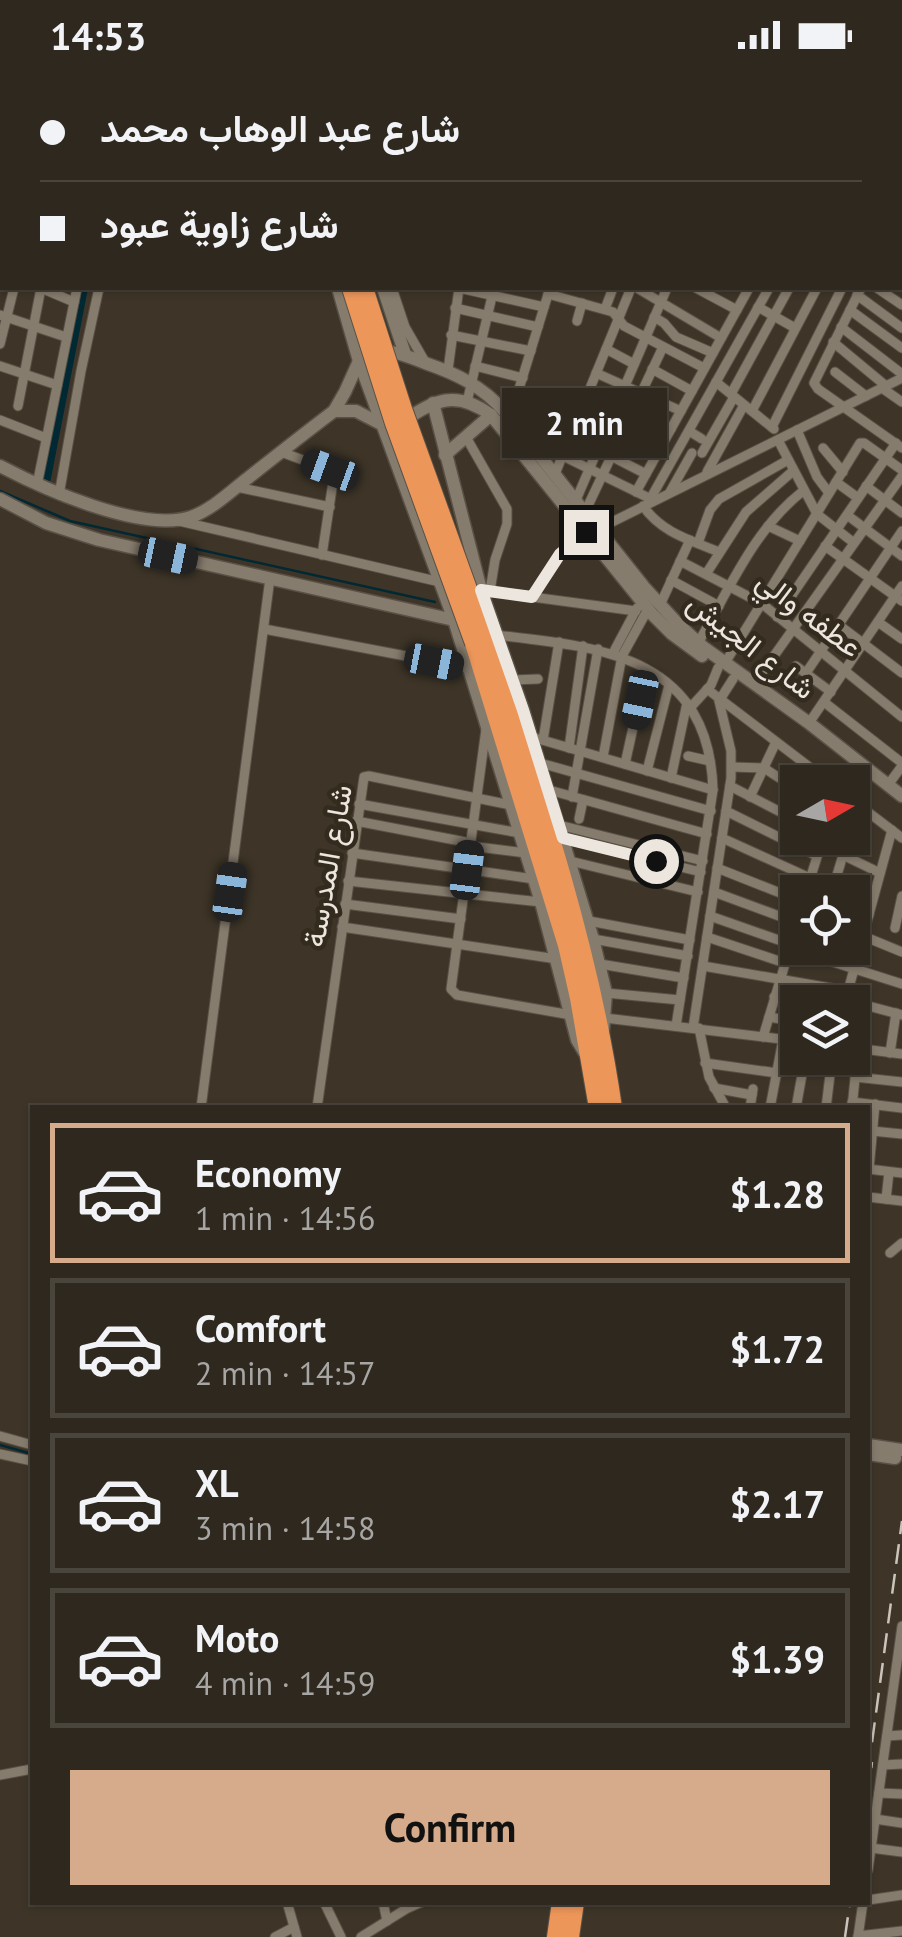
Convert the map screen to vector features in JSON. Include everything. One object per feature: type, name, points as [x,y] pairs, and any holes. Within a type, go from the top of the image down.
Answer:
[{"type":"highway","points":[[352,290],[386,399],[485,638]]},
{"type":"highway","points":[[365,290],[485,638],[610,1105]]},
{"type":"highway","points":[[556,1937],[560,1905]]},
{"type":"highway","points":[[570,1937],[575,1905]]},
{"type":"main road","points":[[339,290],[359,361],[454,620],[541,902],[578,1045],[596,1050],[605,1018],[606,994],[594,938],[540,764],[537,739],[512,680],[485,638],[485,591],[433,404]]},
{"type":"main road","points":[[0,466],[59,495],[126,514],[175,520],[190,517],[210,507],[334,411],[359,361],[377,351],[406,354],[384,290]]},
{"type":"main road","name":"شارع الجيش","points":[[406,354],[448,370],[488,394],[576,500],[592,530]]},
{"type":"main road","points":[[334,411],[356,411],[382,424],[400,423],[420,408],[453,400],[467,402]]},
{"type":"main road","name":"شارع الجيش","points":[[467,402],[490,415],[592,530],[646,607],[672,634],[722,665]]},
{"type":"main road","points":[[445,455],[490,415]]},
{"type":"main road","points":[[0,500],[78,534],[454,620]]},
{"type":"main road","name":"شارع الجيش","points":[[646,607],[698,643],[902,806]]},
{"type":"main road","name":"شارع الجيش","points":[[736,676],[754,684],[809,723],[902,796]]},
{"type":"main road","points":[[870,1445],[902,1450]]},
{"type":"main road","points":[[870,1454],[902,1459]]},
{"type":"street","points":[[0,344],[3,316],[13,290]]},
{"type":"street","points":[[18,406],[41,290]]},
{"type":"street","points":[[46,290],[74,302]]},
{"type":"street","points":[[37,485],[77,290]]},
{"type":"street","points":[[59,495],[100,290]]},
{"type":"street","points":[[393,290],[406,328],[425,363]]},
{"type":"street","points":[[448,370],[459,290]]},
{"type":"street","points":[[606,309],[612,290]]},
{"type":"street","points":[[555,474],[633,290]]},
{"type":"street","points":[[638,290],[722,338]]},
{"type":"street","points":[[576,500],[666,290]]},
{"type":"street","points":[[700,290],[737,310]]},
{"type":"street","points":[[636,492],[748,290]]},
{"type":"street","points":[[647,503],[767,290]]},
{"type":"street","points":[[668,494],[733,395],[789,290]]},
{"type":"street","points":[[706,474],[815,290]]},
{"type":"street","points":[[772,428],[841,290]]},
{"type":"street","points":[[879,290],[902,305]]},
{"type":"street","points":[[467,402],[493,291],[544,308]]},
{"type":"street","points":[[510,418],[549,291],[606,309],[619,317],[624,326],[704,368]]},
{"type":"street","points":[[776,616],[885,458],[899,445],[818,389],[814,380],[859,291],[902,328]]},
{"type":"street","points":[[577,321],[582,303]]},
{"type":"street","points":[[758,307],[795,328]]},
{"type":"street","points":[[455,308],[538,327]]},
{"type":"street","points":[[806,308],[826,319]]},
{"type":"street","points":[[850,310],[902,348],[890,364]]},
{"type":"street","points":[[702,326],[707,315]]},
{"type":"street","points":[[3,316],[66,336]]},
{"type":"street","points":[[654,318],[664,322],[676,336],[712,354]]},
{"type":"street","points":[[532,597],[560,554],[592,530],[902,376],[841,327]]},
{"type":"street","points":[[452,335],[530,352]]},
{"type":"street","points":[[833,342],[902,402]]},
{"type":"street","points":[[585,512],[663,346]]},
{"type":"street","points":[[606,349],[634,364]]},
{"type":"street","points":[[0,366],[57,385]]},
{"type":"street","points":[[476,366],[523,378]]},
{"type":"street","points":[[652,369],[692,391]]},
{"type":"street","points":[[835,372],[866,396]]},
{"type":"street","points":[[596,374],[680,412]]},
{"type":"street","points":[[716,382],[781,438],[816,514],[854,543]]},
{"type":"street","points":[[588,394],[671,429]]},
{"type":"street","points":[[579,416],[644,444]]},
{"type":"street","points":[[0,420],[46,438]]},
{"type":"street","points":[[797,430],[816,476],[829,494]]},
{"type":"street","points":[[689,431],[702,439]]},
{"type":"street","points":[[466,437],[506,508],[506,524],[485,591],[646,607]]},
{"type":"street","points":[[670,778],[688,705],[707,690],[864,442],[902,473],[754,684]]},
{"type":"street","points":[[568,443],[595,454]]},
{"type":"street","points":[[822,448],[843,472]]},
{"type":"street","points":[[281,452],[332,471],[335,477],[322,556]]},
{"type":"street","points":[[563,456],[636,492],[663,528],[719,552]]},
{"type":"street","points":[[613,457],[646,474]]},
{"type":"street","points":[[603,758],[618,655],[646,607],[671,580],[716,502],[788,460]]},
{"type":"street","points":[[706,574],[746,512],[794,471]]},
{"type":"street","points":[[836,482],[858,498]]},
{"type":"street","points":[[866,486],[902,513]]},
{"type":"street","points":[[236,487],[330,507]]},
{"type":"street","points":[[698,643],[768,526],[804,491]]},
{"type":"street","points":[[846,515],[902,556]]},
{"type":"street","points":[[175,520],[440,582]]},
{"type":"street","points":[[768,526],[800,541]]},
{"type":"street","points":[[806,673],[902,531]]},
{"type":"street","points":[[825,546],[899,599]]},
{"type":"street","name":"عطفه والي","points":[[680,561],[762,604],[902,717]]},
{"type":"street","points":[[202,1105],[270,578]]},
{"type":"street","points":[[671,580],[719,606]]},
{"type":"street","points":[[809,723],[878,622],[899,599],[902,586]]},
{"type":"street","points":[[878,622],[902,639]]},
{"type":"street","points":[[839,625],[902,673]]},
{"type":"street","points":[[264,628],[469,668]]},
{"type":"street","points":[[485,638],[559,642],[618,655],[669,685],[699,724],[711,766],[711,811],[676,1026]]},
{"type":"street","points":[[559,642],[537,739],[670,778],[729,789],[780,812]]},
{"type":"street","points":[[569,748],[583,646]]},
{"type":"street","points":[[572,797],[598,649]]},
{"type":"street","points":[[796,666],[831,692]]},
{"type":"street","points":[[612,784],[646,669]]},
{"type":"street","points":[[724,1105],[714,1088],[696,1028],[732,768],[720,699],[736,676]]},
{"type":"street","points":[[512,680],[538,679]]},
{"type":"street","points":[[647,771],[669,685]]},
{"type":"street","points":[[707,690],[806,765]]},
{"type":"street","points":[[824,702],[902,764],[888,785]]},
{"type":"street","points":[[487,726],[451,988],[457,995],[570,1015]]},
{"type":"street","points":[[750,797],[776,742]]},
{"type":"street","points":[[688,756],[711,766],[764,768],[780,778]]},
{"type":"street","points":[[540,764],[711,811]]},
{"type":"street","name":"شارع المدرسة","points":[[316,1105],[364,777],[511,805]]},
{"type":"street","points":[[548,790],[707,834]]},
{"type":"street","points":[[579,819],[583,800]]},
{"type":"street","points":[[359,804],[520,833]]},
{"type":"street","points":[[726,811],[817,856],[811,875]]},
{"type":"street","points":[[870,813],[902,838]]},
{"type":"street","points":[[356,821],[526,853]]},
{"type":"street","points":[[870,911],[892,830]]},
{"type":"street","points":[[561,832],[656,861],[702,866]]},
{"type":"street","points":[[561,832],[702,866]]},
{"type":"street","points":[[722,838],[803,875]]},
{"type":"street","points":[[352,854],[534,879]]},
{"type":"street","points":[[837,875],[843,855],[880,873]]},
{"type":"street","points":[[570,861],[698,892]]},
{"type":"street","points":[[652,881],[656,861]]},
{"type":"street","points":[[718,868],[780,893]]},
{"type":"street","points":[[348,881],[541,902]]},
{"type":"street","points":[[714,892],[780,916]]},
{"type":"street","points":[[895,928],[902,896]]},
{"type":"street","points":[[345,904],[461,919]]},
{"type":"street","points":[[710,916],[780,942]]},
{"type":"street","points":[[588,920],[690,940]]},
{"type":"street","points":[[342,927],[557,960]]},
{"type":"street","points":[[594,938],[688,956]]},
{"type":"street","points":[[707,938],[780,961]]},
{"type":"street","points":[[870,944],[902,952]]},
{"type":"street","points":[[600,964],[684,978]]},
{"type":"street","points":[[763,1036],[784,965]]},
{"type":"street","points":[[845,965],[902,984]]},
{"type":"street","points":[[849,985],[855,965]]},
{"type":"street","points":[[702,966],[803,985]]},
{"type":"street","points":[[606,994],[680,1000]]},
{"type":"street","points":[[774,997],[780,998]]},
{"type":"street","points":[[870,1005],[899,1014],[890,1053]]},
{"type":"street","points":[[768,1017],[780,1019]]},
{"type":"street","points":[[605,1018],[780,1039]]},
{"type":"street","points":[[870,1050],[902,1054]]},
{"type":"street","points":[[771,1105],[780,1054]]},
{"type":"street","points":[[705,1063],[776,1073]]},
{"type":"street","points":[[797,1105],[802,1075]]},
{"type":"street","points":[[826,1105],[830,1075]]},
{"type":"street","points":[[902,1082],[855,1077],[852,1105],[902,1108]]},
{"type":"street","points":[[714,1088],[752,1092],[750,1105]]},
{"type":"street","points":[[870,1150],[875,1104]]},
{"type":"street","points":[[872,1131],[902,1134]]},
{"type":"street","points":[[870,1169],[902,1173]]},
{"type":"street","points":[[886,1199],[889,1172]]},
{"type":"street","points":[[870,1197],[902,1201]]},
{"type":"street","points":[[890,1253],[902,1243]]},
{"type":"street","points":[[0,1436],[30,1444]]},
{"type":"street","points":[[0,1454],[30,1461]]},
{"type":"street","points":[[870,1855],[886,1736],[899,1677],[902,1626]]},
{"type":"street","points":[[886,1736],[902,1736]]},
{"type":"street","points":[[882,1765],[902,1764]]},
{"type":"street","points":[[0,1776],[30,1768]]},
{"type":"street","points":[[878,1793],[902,1794]]},
{"type":"street","points":[[875,1819],[902,1823]]},
{"type":"street","points":[[871,1848],[902,1852]]},
{"type":"street","points":[[870,1900],[902,1895]]},
{"type":"street","points":[[276,1937],[295,1932],[288,1905]]},
{"type":"street","points":[[325,1905],[340,1937]]},
{"type":"street","points":[[384,1905],[387,1921]]},
{"type":"street","points":[[361,1937],[416,1905]]},
{"type":"street","points":[[864,1905],[858,1936],[902,1931]]},
{"type":"waterway","points":[[47,478],[84,290]]},
{"type":"waterway","points":[[0,491],[70,521],[435,602]]},
{"type":"waterway","points":[[0,1445],[30,1453]]},
{"type":"railway","points":[[870,1757],[902,1521]]},
{"type":"railway","points":[[870,1780],[872,1762]]},
{"type":"railway","points":[[845,1937],[850,1905]]},
{"type":"route","points":[[586,532],[560,554],[532,597],[481,590],[563,838],[656,861]]}]
